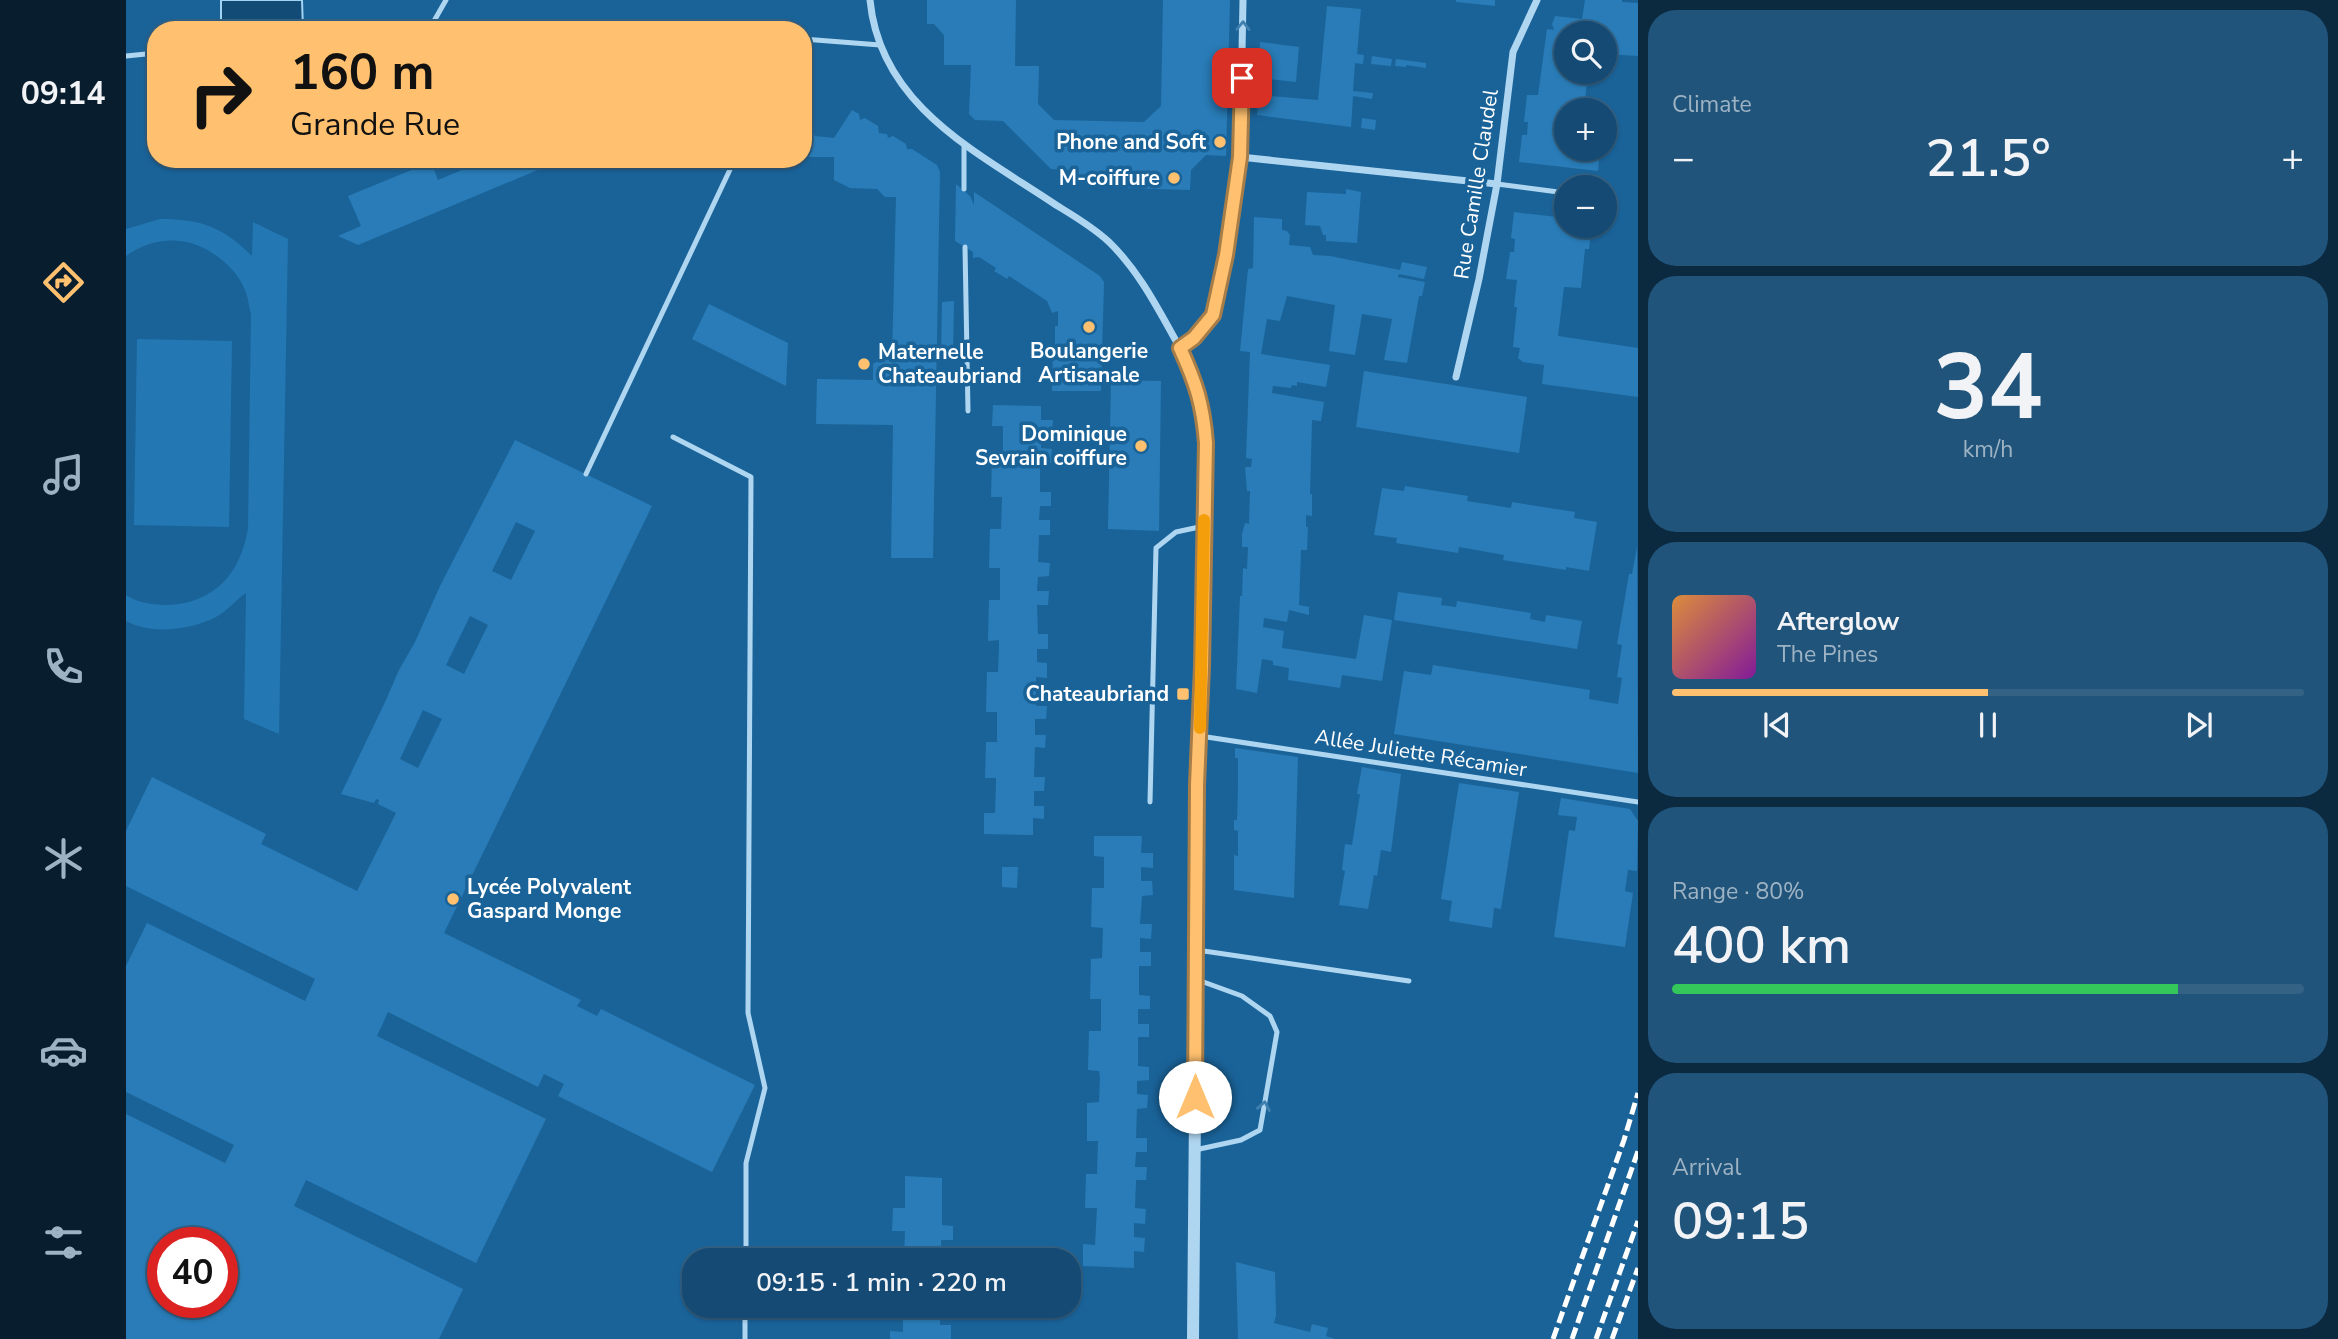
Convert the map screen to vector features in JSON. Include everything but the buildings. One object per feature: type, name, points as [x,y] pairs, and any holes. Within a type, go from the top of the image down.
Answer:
[{"type":"street","points":[[870,0],[880,46],[894,75],[914,101],[964,144],[1080,220],[1107,241],[1142,282],[1180,348],[1200,396],[1206,443],[1195,979],[1193,1339]]},
{"type":"street","points":[[1180,348],[1194,338],[1213,315],[1226,255],[1240,157],[1243,0]]},
{"type":"street","name":"Rue Camille Claudel","points":[[1456,377],[1479,279],[1497,184],[1513,52],[1537,0]]},
{"type":"street","points":[[1240,157],[1497,184]]},
{"type":"lane","points":[[435,21],[446,0]]},
{"type":"lane","points":[[812,40],[880,46]]},
{"type":"lane","points":[[126,56],[147,54]]},
{"type":"lane","points":[[964,144],[964,189]]},
{"type":"lane","points":[[586,474],[730,168]]},
{"type":"lane","points":[[1497,184],[1554,191]]},
{"type":"lane","points":[[965,247],[968,411]]},
{"type":"lane","points":[[673,437],[751,477],[748,1013],[765,1088],[746,1163],[746,1248]]},
{"type":"lane","points":[[1150,802],[1156,548],[1176,532],[1204,526]]},
{"type":"lane","name":"Allée Juliette Récamier","points":[[1199,736],[1638,802]]},
{"type":"lane","points":[[1196,950],[1409,981]]},
{"type":"lane","points":[[1195,979],[1242,996],[1270,1016],[1277,1032],[1260,1130],[1241,1140],[1195,1150]]},
{"type":"lane","points":[[745,1318],[745,1339]]},
{"type":"shaded area","points":[[221,0],[302,0],[303,21],[221,21]]},
{"type":"shaded area","points":[[160,219],[188,221],[210,227],[231,238],[252,256],[253,222],[288,239],[279,734],[244,719],[246,593],[220,615],[183,628],[147,628],[126,621],[126,595],[141,602],[168,605],[185,603],[213,591],[232,571],[245,544],[248,528],[251,315],[246,294],[240,279],[226,263],[208,250],[188,242],[158,242],[126,256],[126,229]]},
{"type":"shaded area","points":[[137,339],[232,341],[229,527],[134,525]]},
{"type":"railway","points":[[1553,1339],[1624,1140],[1638,1093]]},
{"type":"railway","points":[[1572,1339],[1638,1151]]},
{"type":"railway","points":[[1596,1339],[1638,1221]]},
{"type":"railway","points":[[1612,1339],[1638,1268]]},
{"type":"slow traffic","points":[[1200,728],[1204,520]]},
{"type":"place","name":"Phone and Soft","points":[[1220,142]]},
{"type":"place","name":"M-coiffure","points":[[1174,178]]},
{"type":"place","name":"Boulangerie Artisanale","points":[[1089,327]]},
{"type":"place","name":"Maternelle Chateaubriand","points":[[864,364]]},
{"type":"place","name":"Dominique Sevrain coiffure","points":[[1141,446]]},
{"type":"place","name":"Chateaubriand","points":[[1183,694]]},
{"type":"place","name":"Lycée Polyvalent Gaspard Monge","points":[[453,899]]},
{"type":"route","points":[[1195,1097],[1197,785],[1206,443],[1200,396],[1180,348],[1194,338],[1213,315],[1226,255],[1240,157],[1242,78]]}]
